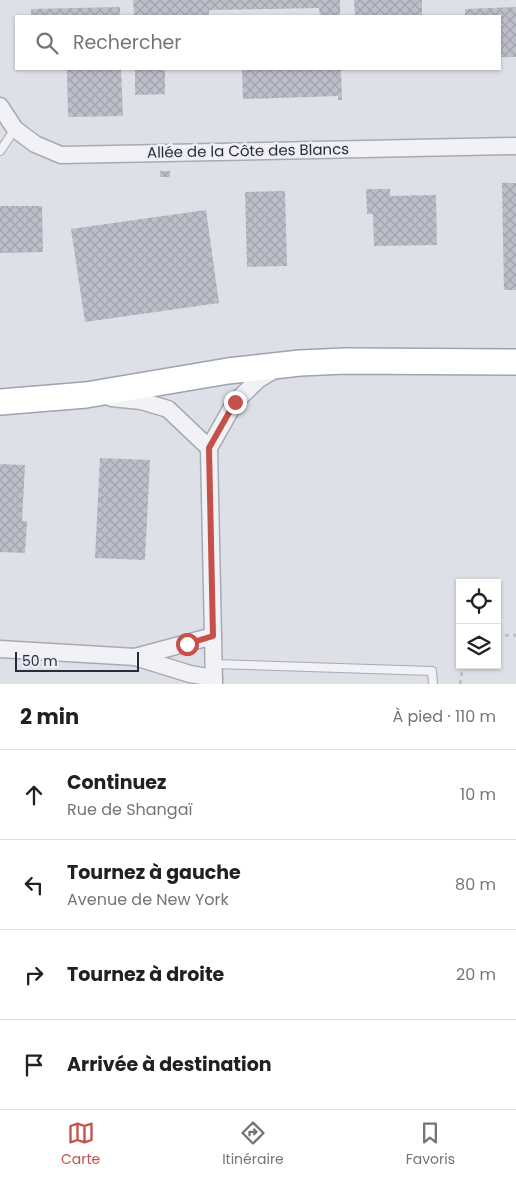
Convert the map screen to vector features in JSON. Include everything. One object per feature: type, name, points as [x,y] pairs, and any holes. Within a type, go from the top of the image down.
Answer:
[{"type":"main road","points":[[0,402],[86,395],[228,371],[283,364],[345,361],[516,362]]},
{"type":"street","name":"Allée de la Côte des Blancs","points":[[0,106],[15,129],[35,144],[61,155],[516,146]]},
{"type":"street","points":[[0,649],[135,657],[190,674],[214,675],[209,448],[235,402],[259,379],[283,364]]},
{"type":"street","points":[[86,395],[141,401],[168,409],[209,448]]},
{"type":"street","points":[[135,657],[213,636]]},
{"type":"lane","points":[[0,151],[15,129]]},
{"type":"lane","points":[[214,675],[432,671],[433,684]]},
{"type":"path","points":[[501,636],[516,635]]},
{"type":"path","points":[[460,684],[462,669]]},
{"type":"building","points":[[133,0],[340,0],[340,15],[320,15],[319,8],[209,10],[209,15],[134,15]]},
{"type":"building","points":[[354,0],[422,0],[422,15],[355,15]]},
{"type":"building","points":[[120,7],[120,15],[31,15],[31,9]]},
{"type":"building","points":[[516,7],[516,57],[501,57],[501,15],[465,15],[465,9]]},
{"type":"building","points":[[67,70],[121,70],[123,116],[68,117]]},
{"type":"building","points":[[135,70],[165,70],[165,94],[135,95]]},
{"type":"building","points":[[242,70],[341,70],[342,100],[338,100],[338,96],[243,99]]},
{"type":"building","points":[[160,171],[170,171],[170,177],[160,177]]},
{"type":"building","points":[[502,183],[516,183],[516,290],[504,290]]},
{"type":"building","points":[[366,189],[390,189],[390,196],[436,195],[437,245],[374,246],[373,214],[367,214]]},
{"type":"building","points":[[285,191],[287,266],[247,267],[245,192]]},
{"type":"building","points":[[0,206],[42,206],[43,252],[0,253]]},
{"type":"building","points":[[206,210],[219,303],[85,322],[71,229]]},
{"type":"building","points":[[100,458],[150,460],[145,560],[95,558]]},
{"type":"building","points":[[0,464],[25,465],[22,521],[27,521],[25,553],[0,552]]},
{"type":"route","points":[[187,644],[213,636],[209,448],[235,402]]}]
